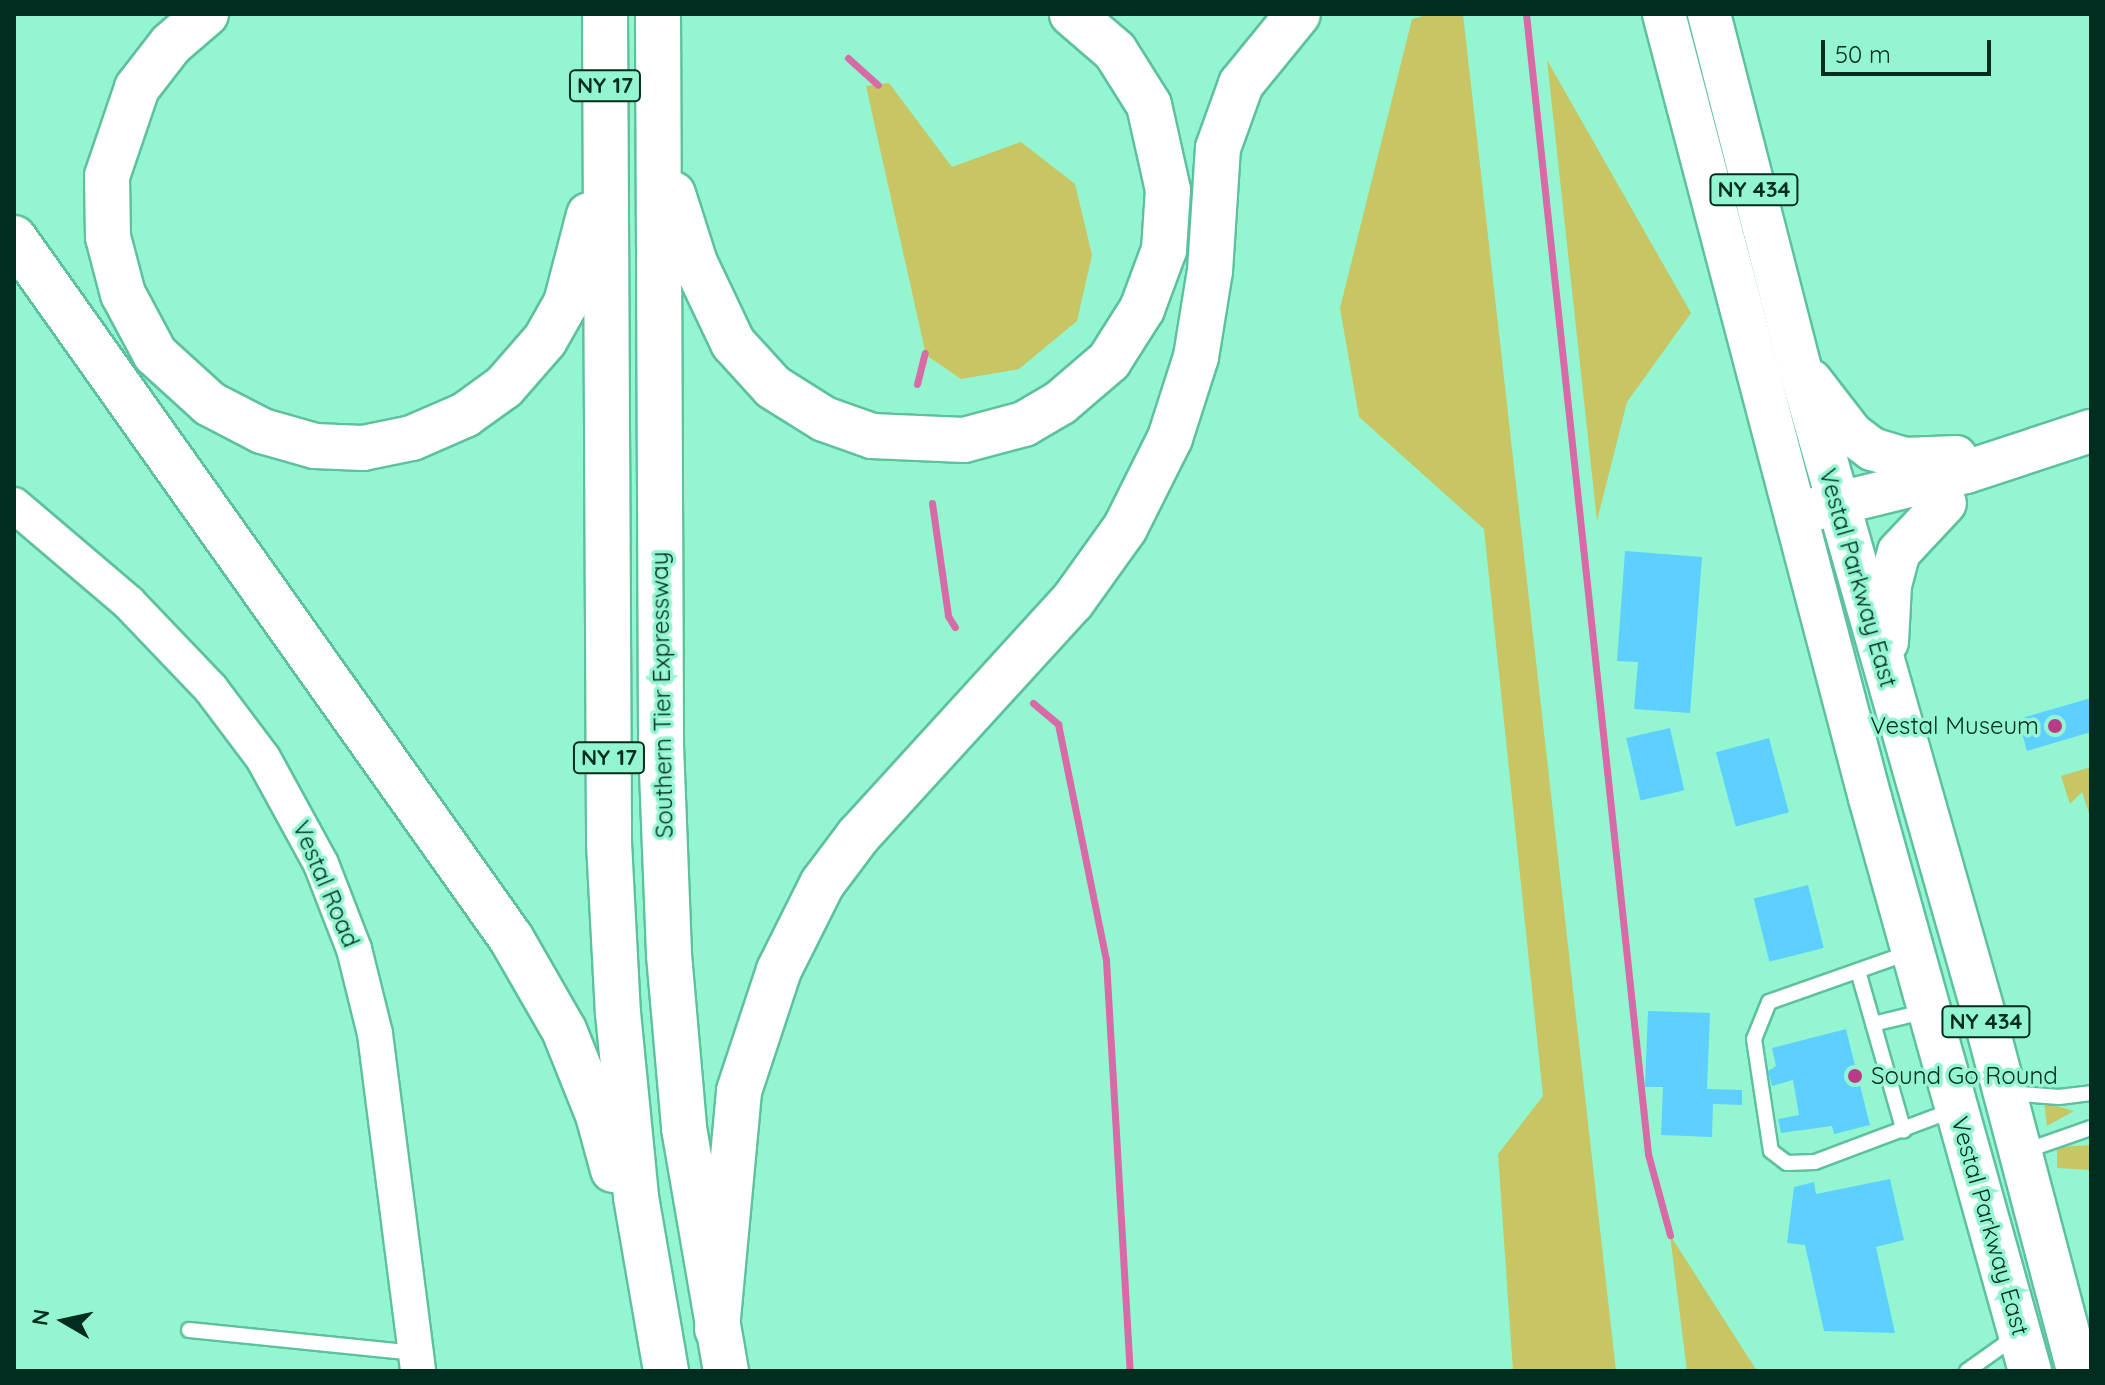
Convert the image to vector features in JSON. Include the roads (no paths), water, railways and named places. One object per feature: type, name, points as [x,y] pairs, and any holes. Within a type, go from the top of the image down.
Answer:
[{"type":"highway","points":[[206,14],[171,44],[137,88],[123,120],[107,176],[108,237],[123,294],[155,354],[210,404],[262,431],[315,446],[363,448],[412,438],[465,415],[504,387],[545,340],[566,303],[604,158]]},
{"type":"highway","name":"NY 17","points":[[605,14],[610,859],[618,1013],[636,1197],[664,1363]]},
{"type":"highway","name":"Southern Tier Expressway","points":[[658,14],[661,698],[669,955],[684,1128],[726,1371]]},
{"type":"highway","points":[[660,155],[695,263],[733,343],[773,387],[824,419],[872,436],[964,440],[1024,424],[1078,390],[1109,361],[1142,309],[1164,250],[1168,190],[1149,105],[1115,51],[1072,14]]},
{"type":"highway","points":[[717,1329],[739,1091],[779,970],[822,884],[858,836],[1072,602],[1125,528],[1170,438],[1196,357],[1210,271],[1218,148],[1241,84],[1298,14]]},
{"type":"highway","points":[[14,238],[519,951],[564,1030],[598,1115],[664,1363]]},
{"type":"main road","name":"Vestal Parkway East","points":[[1664,14],[1913,951],[2025,1352]]},
{"type":"main road","name":"Vestal Parkway East","points":[[1709,14],[1840,516],[2005,1093],[2078,1371]]},
{"type":"main road","points":[[1799,365],[1852,434],[1872,449],[1905,459],[2037,449]]},
{"type":"main road","points":[[1800,526],[1840,516],[2091,431]]},
{"type":"main road","points":[[1840,516],[1945,503],[2091,455]]},
{"type":"main road","points":[[1886,676],[1890,585],[1899,552],[1945,503]]},
{"type":"street","name":"Vestal Road","points":[[14,505],[128,602],[211,689],[277,780],[321,864],[354,949],[375,1034],[417,1362]]},
{"type":"lane","points":[[1913,951],[1769,1002],[1754,1039],[1771,1151],[1787,1163],[1815,1162],[1885,1139],[1957,1109]]},
{"type":"lane","points":[[1858,971],[1904,1131]]},
{"type":"lane","points":[[1873,1024],[1929,1010]]},
{"type":"lane","points":[[2005,1093],[2059,1097],[2091,1093]]},
{"type":"lane","points":[[2021,1153],[2047,1139],[2091,1128]]},
{"type":"lane","points":[[189,1330],[417,1362]]},
{"type":"lane","points":[[1967,1371],[2025,1352]]},
{"type":"waterway","points":[[1526,14],[1648,1154],[1670,1235]]},
{"type":"waterway","points":[[848,58],[878,85]]},
{"type":"waterway","points":[[917,384],[925,353]]},
{"type":"waterway","points":[[932,503],[948,616],[955,627]]},
{"type":"waterway","points":[[1033,703],[1058,724],[1106,960],[1130,1371]]},
{"type":"place","name":"Vestal Museum","points":[[2055,726]]},
{"type":"place","name":"Sound Go Round","points":[[1855,1076]]}]
